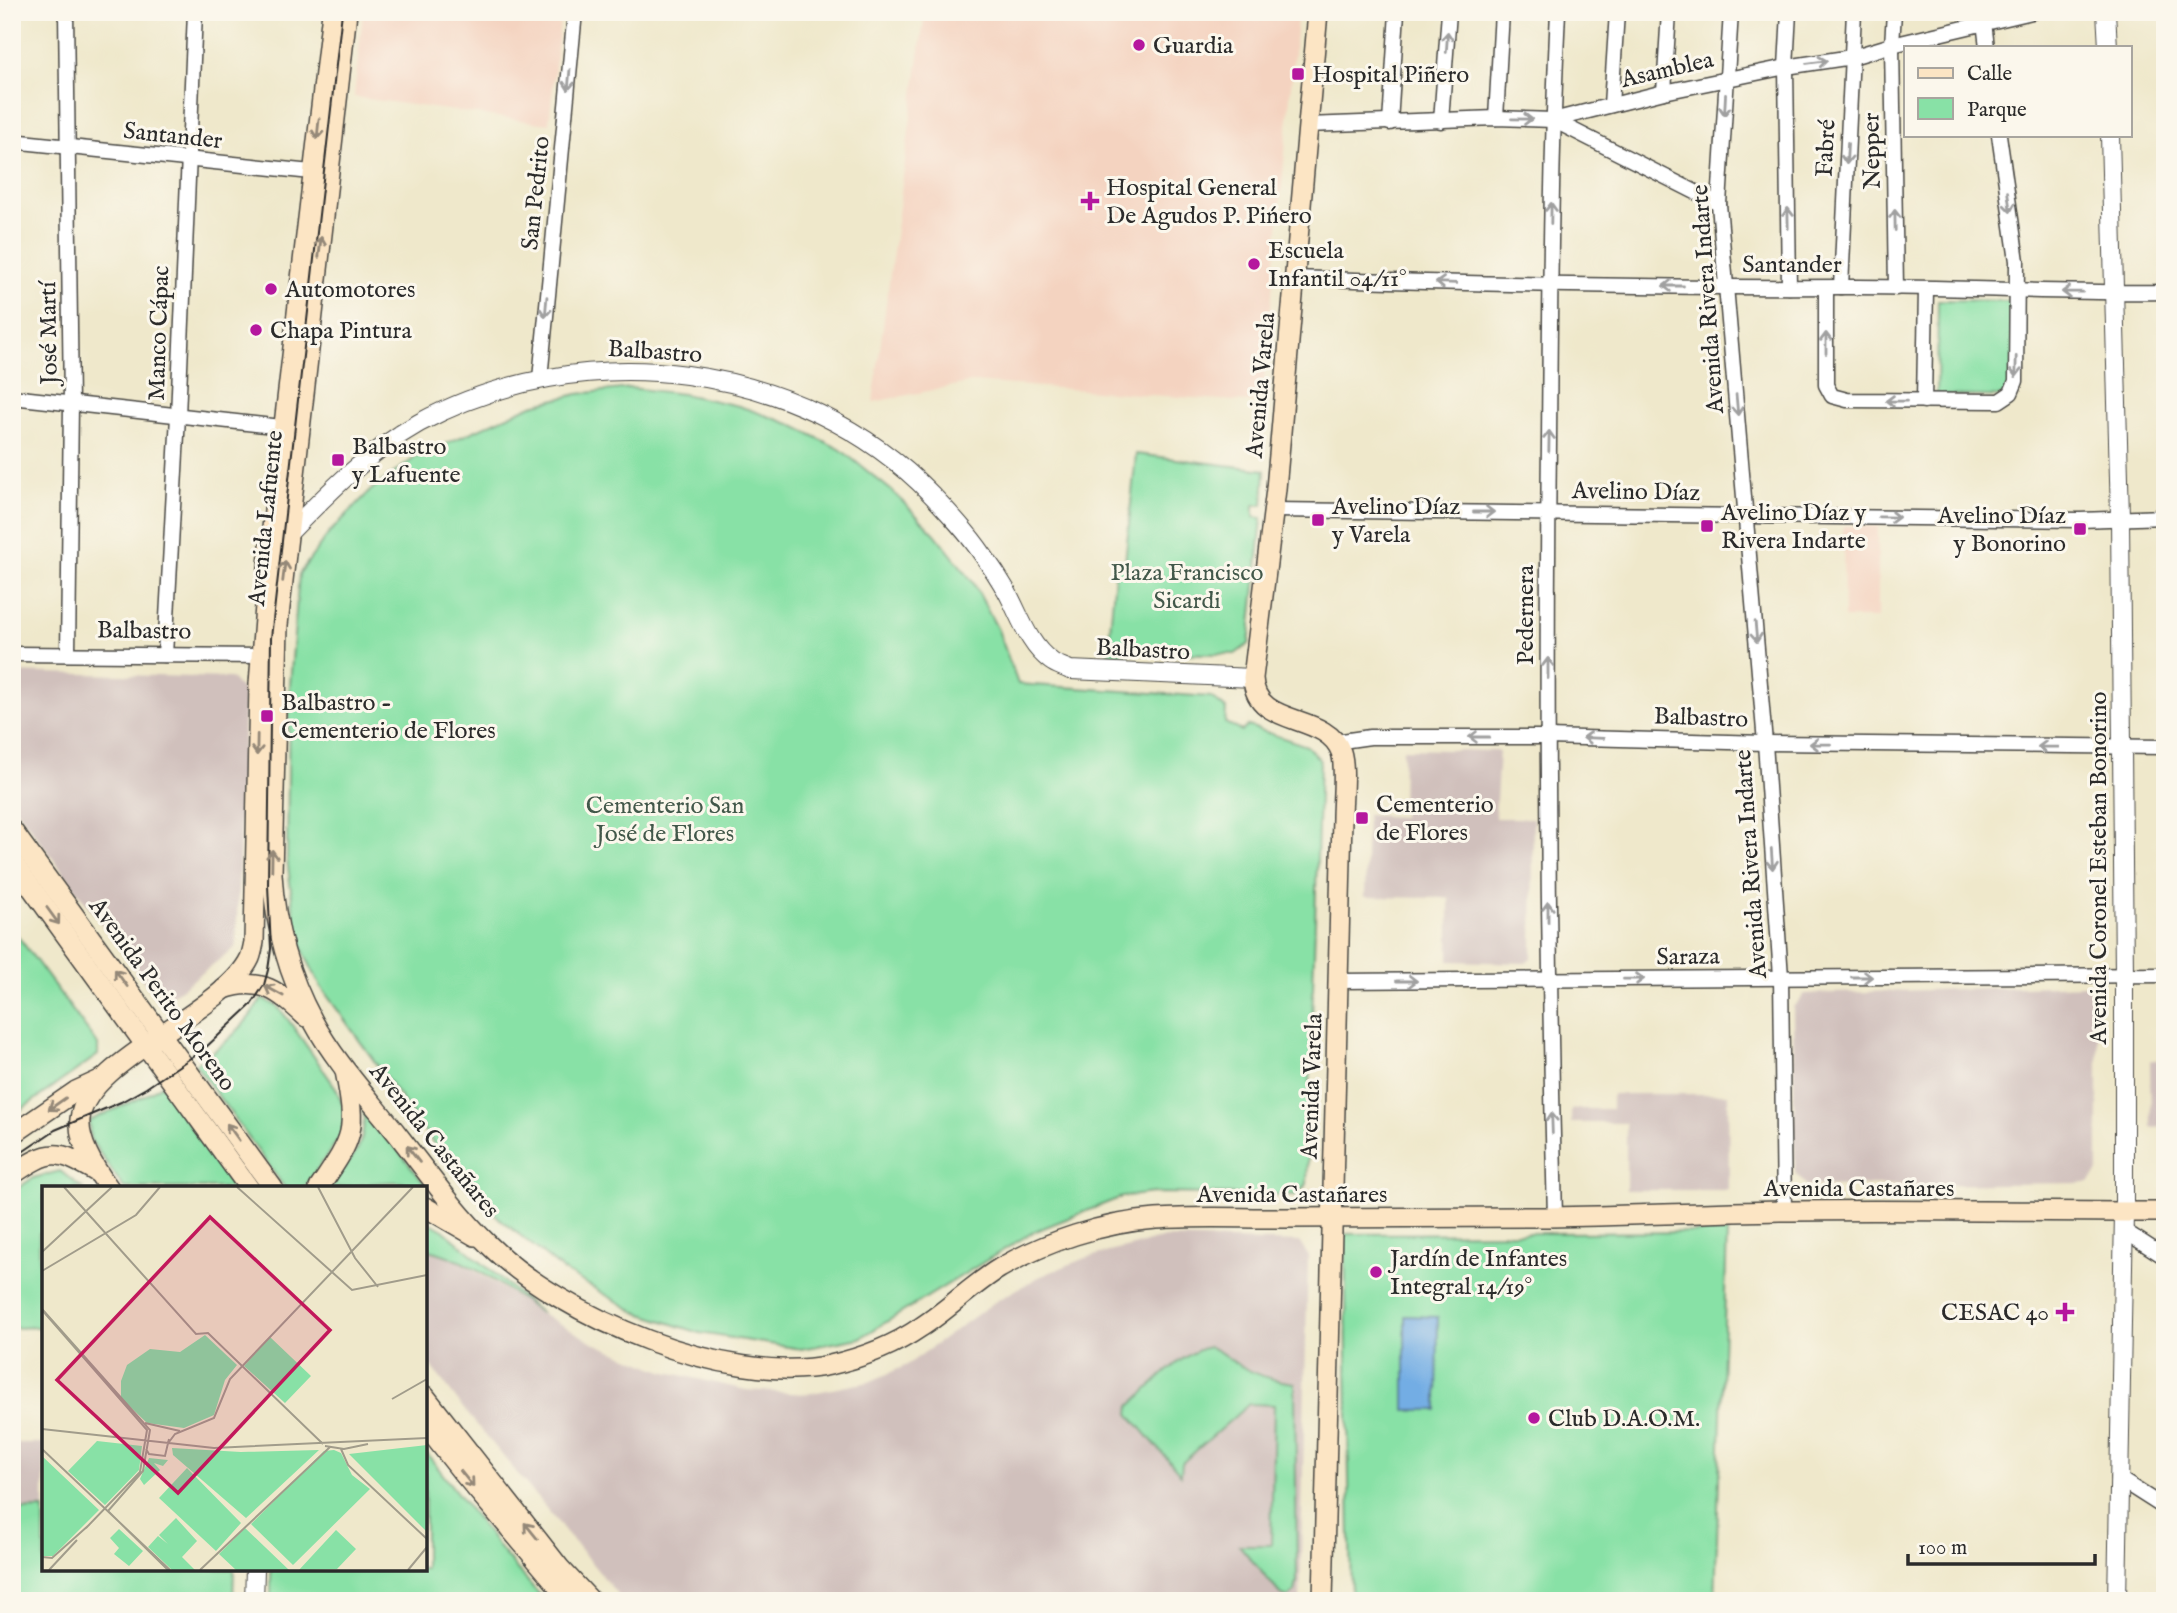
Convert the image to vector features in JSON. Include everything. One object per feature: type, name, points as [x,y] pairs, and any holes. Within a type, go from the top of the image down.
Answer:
[{"type":"main road","name":"Avenida Lafuente","points":[[321,173],[332,12]]},
{"type":"main road","name":"Avenida Lafuente","points":[[320,1186],[345,1147],[351,1133],[352,1117],[344,1066],[314,1024],[292,975],[274,911],[268,656],[269,554],[292,429],[321,173],[346,12]]},
{"type":"main road","name":"Avenida Varela","points":[[1253,678],[1273,510],[1318,12]]},
{"type":"main road","name":"Avenida Lafuente","points":[[105,1078],[224,989],[250,958],[254,942],[258,722],[289,534],[292,429]]},
{"type":"main road","points":[[1253,678],[1255,691],[1265,706],[1278,714],[1318,729],[1335,742]]},
{"type":"main road","name":"Avenida Varela","points":[[1322,1601],[1339,981],[1342,755],[1335,742]]},
{"type":"main road","name":"Avenida Perito Moreno","points":[[12,830],[154,1039],[248,1186]]},
{"type":"main road","name":"Avenida Perito Moreno","points":[[12,862],[271,1186]]},
{"type":"main road","name":"Avenida Lafuente","points":[[224,989],[247,984],[264,985],[288,1000],[314,1024]]},
{"type":"main road","name":"Avenida Castañares","points":[[344,1066],[488,1244]]},
{"type":"main road","points":[[12,1135],[76,1091],[105,1078]]},
{"type":"main road","points":[[103,1181],[80,1132],[80,1118],[86,1101],[105,1078]]},
{"type":"main road","points":[[12,1175],[38,1158],[53,1154],[75,1160],[103,1181]]},
{"type":"main road","name":"Avenida Castañares","points":[[427,1208],[488,1244],[537,1283],[618,1328],[661,1344],[743,1364],[775,1368],[806,1368],[832,1364],[889,1345],[921,1327],[1000,1269],[1042,1247],[1090,1231],[1157,1219],[1555,1217],[1784,1211],[2124,1221],[2165,1212]]},
{"type":"main road","points":[[427,1399],[560,1568],[591,1601]]},
{"type":"main road","points":[[427,1428],[571,1601]]},
{"type":"street","name":"José Martí","points":[[66,12],[71,404],[68,654]]},
{"type":"street","name":"Manco Cápac","points":[[165,655],[195,12]]},
{"type":"street","name":"San Pedrito","points":[[540,379],[575,12]]},
{"type":"street","points":[[1390,122],[1397,12]]},
{"type":"street","points":[[1441,121],[1449,12]]},
{"type":"street","points":[[1496,118],[1502,12]]},
{"type":"street","name":"Pedernera","points":[[1555,1217],[1548,980],[1547,737],[1550,286],[1558,12]]},
{"type":"street","points":[[1611,105],[1617,12]]},
{"type":"street","points":[[1664,92],[1669,12]]},
{"type":"street","name":"Avenida Rivera Indarte","points":[[1731,12],[1719,204],[1765,743],[1780,977],[1784,1211]]},
{"type":"street","points":[[1789,286],[1786,67],[1790,12]]},
{"type":"street","name":"Fabré","points":[[1854,12],[1826,386],[1832,396],[1847,400],[1924,401]]},
{"type":"street","name":"Nepper","points":[[1894,12],[1892,45],[1896,288]]},
{"type":"street","name":"Asamblea","points":[[1307,125],[1496,118],[1553,120],[1664,92],[1786,67],[1852,57],[1983,17],[2032,12]]},
{"type":"street","points":[[2106,12],[2108,46]]},
{"type":"street","points":[[1983,17],[1987,46]]},
{"type":"street","points":[[1553,120],[1719,204]]},
{"type":"street","points":[[1926,289],[1924,401],[1999,401],[2011,393],[2016,381],[2017,261],[1999,136]]},
{"type":"street","name":"Avenida Coronel Esteban Bonorino","points":[[2110,136],[2120,517],[2124,975],[2124,1221],[2116,1601]]},
{"type":"street","name":"Santander","points":[[12,141],[321,173]]},
{"type":"street","name":"Santander","points":[[1293,278],[1550,286],[1789,286],[2018,292],[2165,292]]},
{"type":"street","name":"Balbastro","points":[[269,554],[364,460],[399,435],[477,396],[540,379],[592,372],[665,372],[707,377],[748,387],[826,418],[863,439],[897,464],[929,491],[984,555],[1037,647],[1051,661],[1070,670],[1253,678]]},
{"type":"street","points":[[12,397],[292,429]]},
{"type":"street","name":"Avelino Díaz","points":[[1273,510],[2080,520],[2165,517]]},
{"type":"street","name":"Balbastro","points":[[12,654],[268,656]]},
{"type":"street","name":"Balbastro","points":[[1335,742],[1370,737],[1547,737],[1765,743],[2165,747]]},
{"type":"street","name":"Saraza","points":[[1339,981],[2165,975]]},
{"type":"street","points":[[2124,1221],[2165,1257]]},
{"type":"street","points":[[2118,1478],[2165,1508]]},
{"type":"street","points":[[254,1601],[255,1571]]},
{"type":"shaded area","points":[[363,12],[561,12],[549,124],[354,97]]},
{"type":"shaded area","name":"Hospital General De Agudos P. Pińero","points":[[925,12],[1234,12],[1297,20],[1262,403],[973,382],[873,402]]},
{"type":"shaded area","points":[[1843,526],[1878,526],[1878,618],[1844,618]]},
{"type":"shaded area","points":[[12,672],[230,678],[245,692],[236,947],[173,995],[150,990],[12,803]]},
{"type":"shaded area","points":[[1403,749],[1499,751],[1495,818],[1533,818],[1532,957],[1525,963],[1449,961],[1449,898],[1365,897],[1367,815],[1402,817]]},
{"type":"shaded area","points":[[2086,985],[2098,999],[2098,1172],[2089,1183],[1807,1186],[1795,1173],[1793,1007],[1805,994]]},
{"type":"shaded area","points":[[2150,1060],[2165,1060],[2165,1126],[2151,1127]]},
{"type":"shaded area","points":[[1612,1094],[1728,1094],[1729,1190],[1626,1190],[1626,1123],[1571,1123],[1571,1109],[1612,1109]]},
{"type":"shaded area","points":[[1165,1238],[1299,1242],[1308,1255],[1300,1601],[623,1601],[427,1361],[427,1249],[443,1253],[461,1262],[596,1344],[663,1371],[746,1390],[806,1394],[869,1382],[907,1365],[996,1301],[1039,1277],[1085,1258]]},
{"type":"shaded area","points":[[12,1443],[42,1443],[42,1509],[12,1510]]},
{"type":"green space","points":[[1938,300],[2018,301],[2014,397],[1937,395]]},
{"type":"green space","name":"Cementerio San José de Flores","points":[[630,388],[683,394],[739,406],[790,424],[840,449],[892,491],[935,534],[973,582],[998,630],[1018,684],[1211,697],[1226,709],[1225,723],[1242,731],[1248,726],[1307,746],[1320,760],[1307,1184],[1297,1195],[1154,1193],[1122,1197],[1033,1232],[860,1338],[801,1349],[700,1333],[636,1312],[564,1271],[499,1218],[457,1176],[321,987],[304,953],[295,923],[287,858],[289,697],[299,574],[330,532],[371,490],[416,457],[532,405],[578,394]]},
{"type":"green space","name":"Plaza Francisco Sicardi","points":[[1136,454],[1265,470],[1263,505],[1254,505],[1254,517],[1262,518],[1249,644],[1235,654],[1108,653],[1116,563],[1125,563]]},
{"type":"green space","points":[[12,928],[98,1045],[98,1055],[12,1116]]},
{"type":"green space","points":[[262,998],[277,1006],[336,1088],[345,1111],[342,1134],[305,1186],[284,1186],[195,1064],[233,1036]]},
{"type":"green space","points":[[162,1085],[232,1186],[123,1186],[90,1139],[89,1121]]},
{"type":"green space","points":[[363,1106],[426,1186],[390,1182],[329,1186],[356,1151],[364,1120]]},
{"type":"green space","points":[[60,1171],[79,1186],[42,1186],[42,1233],[39,1233],[41,1327],[12,1328],[12,1192],[33,1178]]},
{"type":"green space","points":[[427,1221],[443,1230],[541,1313],[471,1267],[427,1250]]},
{"type":"green space","name":"Club D.A.O.M.","points":[[1727,1232],[1715,1601],[1351,1601],[1345,1234]]},
{"type":"green space","points":[[1209,1347],[1258,1374],[1295,1383],[1297,1582],[1295,1592],[1288,1597],[1280,1594],[1239,1545],[1271,1545],[1274,1405],[1249,1404],[1182,1463],[1181,1475],[1129,1414],[1130,1406],[1167,1371],[1198,1350]]},
{"type":"green space","points":[[427,1454],[503,1553],[545,1601],[271,1601],[271,1571],[427,1571]]},
{"type":"green space","points":[[42,1509],[42,1571],[234,1571],[233,1601],[12,1601],[12,1510]]},
{"type":"water","points":[[1405,1316],[1438,1317],[1437,1410],[1405,1410]]},
{"type":"tram line","points":[[12,1159],[55,1130],[121,1102],[146,1088],[204,1049],[251,1005],[264,985],[271,949],[268,885],[271,638],[342,12]]},
{"type":"place","name":"Guardia","points":[[1139,45]]},
{"type":"place","name":"Hospital Piñero","points":[[1298,74]]},
{"type":"place","name":"Hospital General De Agudos P. Pińero","points":[[1090,201]]},
{"type":"place","name":"Escuela Infantil 04/11°","points":[[1254,264]]},
{"type":"place","name":"Automotores","points":[[271,289]]},
{"type":"place","name":"Chapa Pintura","points":[[256,330]]},
{"type":"place","name":"Balbastro y Lafuente","points":[[338,460]]},
{"type":"place","name":"Avelino Díaz y Varela","points":[[1318,520]]},
{"type":"place","name":"Avelino Díaz y Rivera Indarte","points":[[1707,526]]},
{"type":"place","name":"Avelino Díaz y Bonorino","points":[[2080,529]]},
{"type":"place","name":"Balbastro - Cementerio de Flores","points":[[267,716]]},
{"type":"place","name":"Cementerio de Flores","points":[[1362,818]]},
{"type":"place","name":"Jardín de Infantes Integral 14/19°","points":[[1376,1272]]},
{"type":"place","name":"CESAC 40","points":[[2065,1312]]},
{"type":"place","name":"Club D.A.O.M.","points":[[1534,1418]]}]
